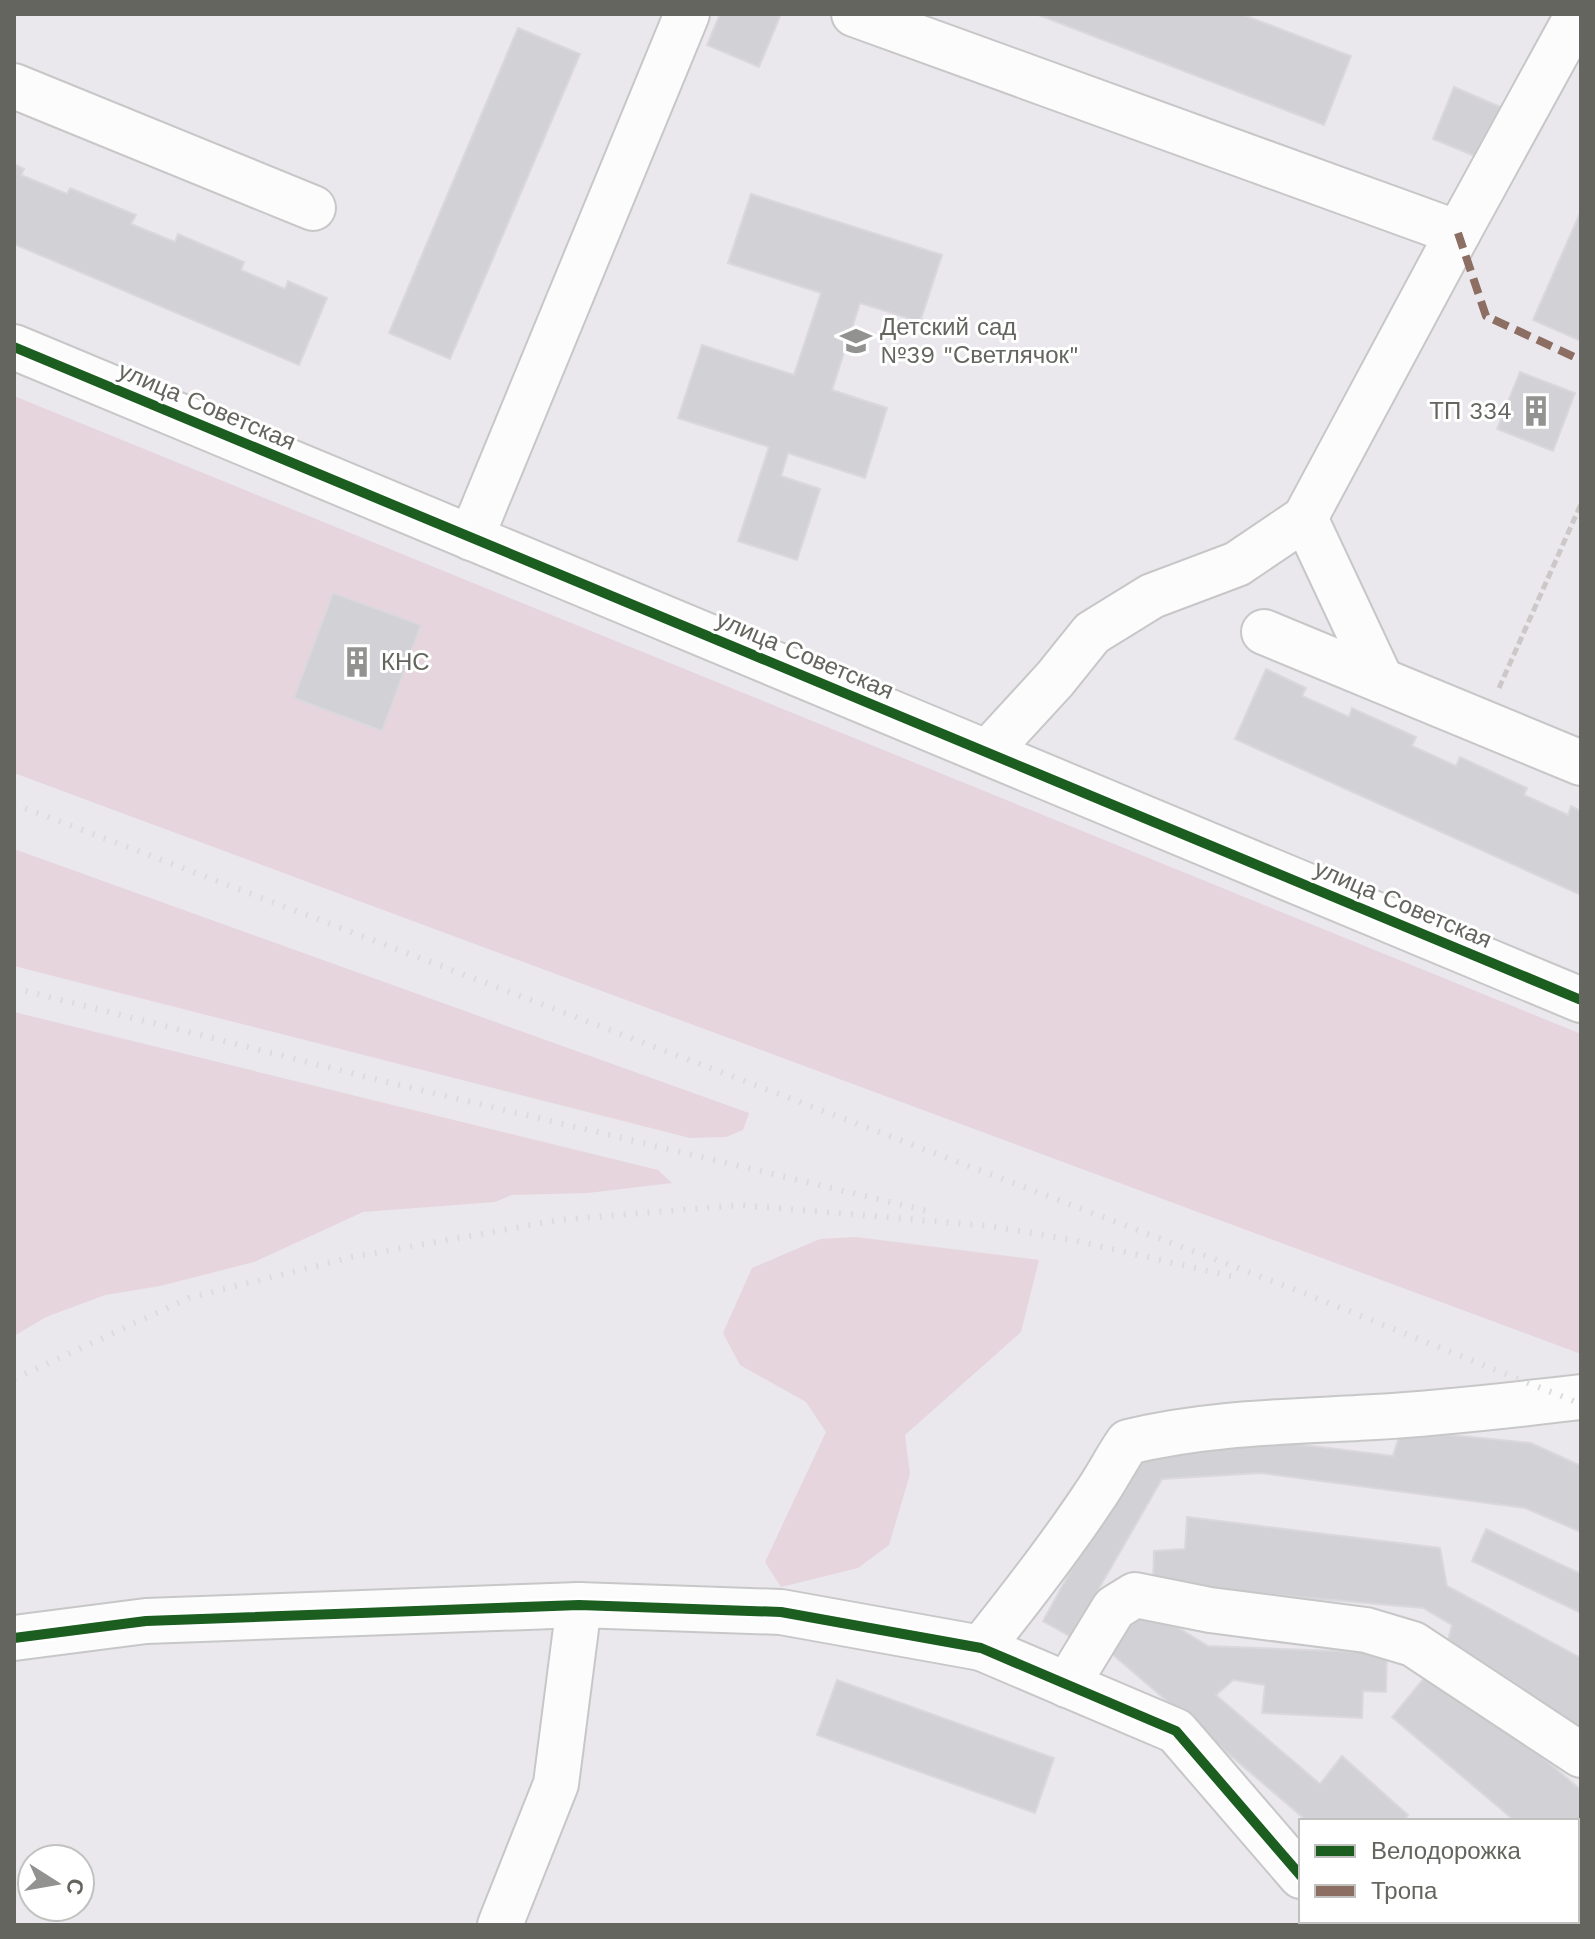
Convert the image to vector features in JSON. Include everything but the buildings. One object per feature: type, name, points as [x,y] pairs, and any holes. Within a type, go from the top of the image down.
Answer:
[{"type":"street","points":[[471,538],[687,14]]},
{"type":"street","points":[[854,14],[1458,233]]},
{"type":"street","points":[[988,752],[1055,679],[1092,633],[1152,596],[1237,564],[1305,518],[1578,14]]},
{"type":"street","points":[[14,86],[313,208]]},
{"type":"street","name":"улица Советская","points":[[14,347],[1581,1000]]},
{"type":"street","points":[[1305,518],[1381,680]]},
{"type":"street","points":[[1264,632],[1581,763]]},
{"type":"street","points":[[981,1648],[1038,1576],[1128,1442],[1212,1427],[1408,1415],[1581,1397]]},
{"type":"street","points":[[1067,1685],[1114,1608],[1135,1595],[1210,1610],[1366,1630],[1413,1644],[1581,1755]]},
{"type":"street","points":[[500,1925],[556,1784],[579,1605]]},
{"type":"street","points":[[14,1638],[146,1621],[579,1605],[781,1612],[981,1648],[1176,1731],[1299,1874]]},
{"type":"path","points":[[1484,722],[1581,504]]},
{"type":"shaded area","points":[[14,396],[1581,1034],[1581,1354],[14,773]]},
{"type":"shaded area","points":[[14,849],[749,1113],[743,1130],[726,1137],[690,1138],[14,966]]},
{"type":"shaded area","points":[[14,1012],[658,1170],[672,1183],[588,1193],[512,1195],[495,1202],[363,1212],[254,1262],[160,1286],[105,1295],[46,1317],[14,1336]]},
{"type":"shaded area","points":[[856,1237],[1039,1260],[1021,1332],[905,1435],[910,1474],[889,1545],[858,1568],[781,1587],[765,1562],[826,1432],[806,1402],[740,1365],[723,1333],[752,1268],[820,1239]]},
{"type":"railway","points":[[14,804],[1301,1292],[1581,1404]]},
{"type":"railway","points":[[14,988],[379,1080],[932,1212]]},
{"type":"railway","points":[[14,1379],[189,1298],[352,1257],[559,1220],[739,1205],[990,1226],[1073,1240],[1239,1278]]},
{"type":"marked path","points":[[1458,233],[1486,316],[1581,360]]},
{"type":"cycle path","points":[[14,347],[1581,1000]]},
{"type":"cycle path","points":[[14,1638],[146,1621],[579,1605],[781,1612],[981,1648],[1176,1731],[1299,1874]]},
{"type":"place","name":"Детский сад №39 \"Светлячок\"","points":[[856,341]]},
{"type":"place","name":"ТП 334","points":[[1536,411]]},
{"type":"place","name":"КНС","points":[[357,662]]}]
